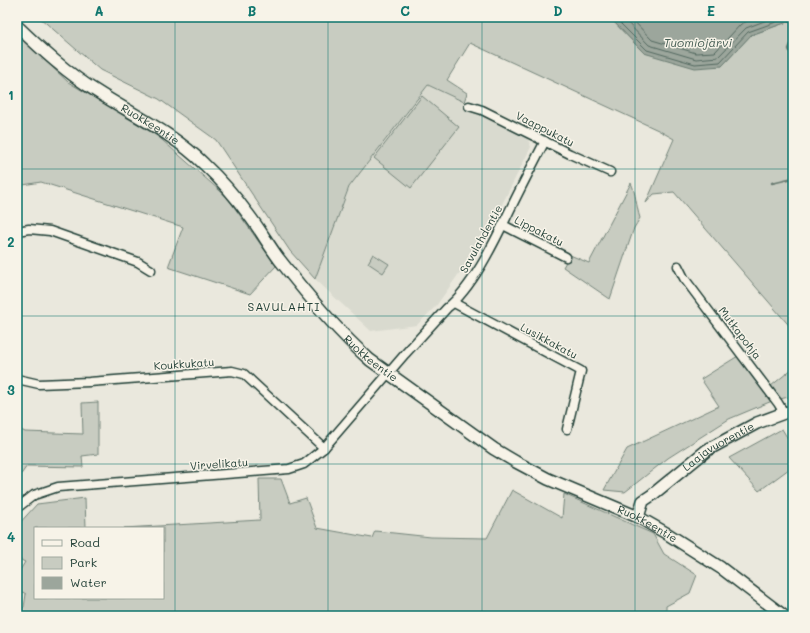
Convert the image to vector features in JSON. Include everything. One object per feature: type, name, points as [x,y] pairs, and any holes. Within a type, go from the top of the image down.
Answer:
[{"type":"street","name":"Ruokkeentie","points":[[17,26],[71,74],[97,92],[155,126],[179,142],[203,162],[237,199],[279,258],[331,322],[370,360],[516,462],[548,479],[638,517],[666,533],[722,568],[784,616]]},
{"type":"street","name":"Vaappukatu","points":[[469,106],[482,110],[545,142],[610,172]]},
{"type":"street","name":"Savulahdentie","points":[[389,373],[447,308],[454,303],[477,272],[503,225],[545,142]]},
{"type":"street","name":"Lippakatu","points":[[503,225],[566,257]]},
{"type":"street","points":[[17,231],[29,229],[50,231],[138,262],[151,270]]},
{"type":"street","name":"Mutkapohja","points":[[678,266],[684,278],[778,403],[788,412]]},
{"type":"street","name":"Lusikkakatu","points":[[454,303],[581,371],[568,429]]},
{"type":"street","name":"Koukkukatu","points":[[17,379],[39,384],[89,382],[232,371],[244,374],[324,448]]},
{"type":"street","name":"Virvelikatu","points":[[17,508],[34,495],[58,487],[289,469],[304,464],[324,448],[389,373]]},
{"type":"street","name":"Laajavuorentie","points":[[638,517],[642,501],[652,495],[707,450],[758,423],[788,412]]},
{"type":"shaded area","points":[[428,85],[473,107],[527,137],[531,147],[487,234],[436,306],[417,325],[371,331],[315,279],[349,187]]},
{"type":"green space","points":[[39,17],[603,17],[612,20],[644,53],[722,66],[751,35],[793,20],[793,330],[674,192],[654,194],[646,203],[674,139],[658,130],[470,43],[447,80],[467,93],[464,102],[428,85],[349,187],[315,279],[290,251],[216,140],[159,99],[100,70]]},
{"type":"green space","points":[[17,34],[68,82],[154,133],[227,197],[276,266],[250,294],[168,267],[183,227],[41,182],[17,186]]},
{"type":"green space","points":[[422,96],[459,127],[411,188],[374,158]]},
{"type":"green space","points":[[631,183],[640,218],[634,228],[610,299],[563,267],[570,255],[589,263]]},
{"type":"green space","points":[[373,254],[389,264],[383,273],[368,263]]},
{"type":"green space","points":[[738,356],[772,401],[729,419],[668,458],[625,492],[604,490],[627,449],[719,406],[701,379]]},
{"type":"green space","points":[[793,368],[793,396],[780,399],[771,386]]},
{"type":"green space","points":[[98,402],[98,454],[82,456],[83,467],[27,466],[17,480],[17,428],[25,432],[83,434],[82,403]]},
{"type":"green space","points":[[782,429],[793,447],[793,466],[759,491],[729,458]]},
{"type":"green space","points":[[259,479],[281,479],[290,503],[306,498],[317,528],[372,538],[375,531],[431,537],[487,538],[512,490],[562,518],[564,494],[653,534],[664,554],[697,575],[690,593],[666,606],[666,616],[17,616],[17,614],[24,607],[26,594],[17,589],[17,575],[25,562],[17,558],[17,526],[37,504],[85,498],[86,527],[34,527],[34,599],[164,599],[164,527],[141,527],[260,520]]},
{"type":"water","name":"Tuomiojärvi","points":[[603,17],[793,17],[793,20],[751,35],[722,66],[695,68],[644,53],[612,20]]},
{"type":"waterway","points":[[793,39],[789,49],[793,59]]},
{"type":"waterway","points":[[772,183],[793,178]]},
{"type":"waterway","points":[[788,224],[793,222]]},
{"type":"district","name":"SAVULAHTI","points":[[284,307]]}]
